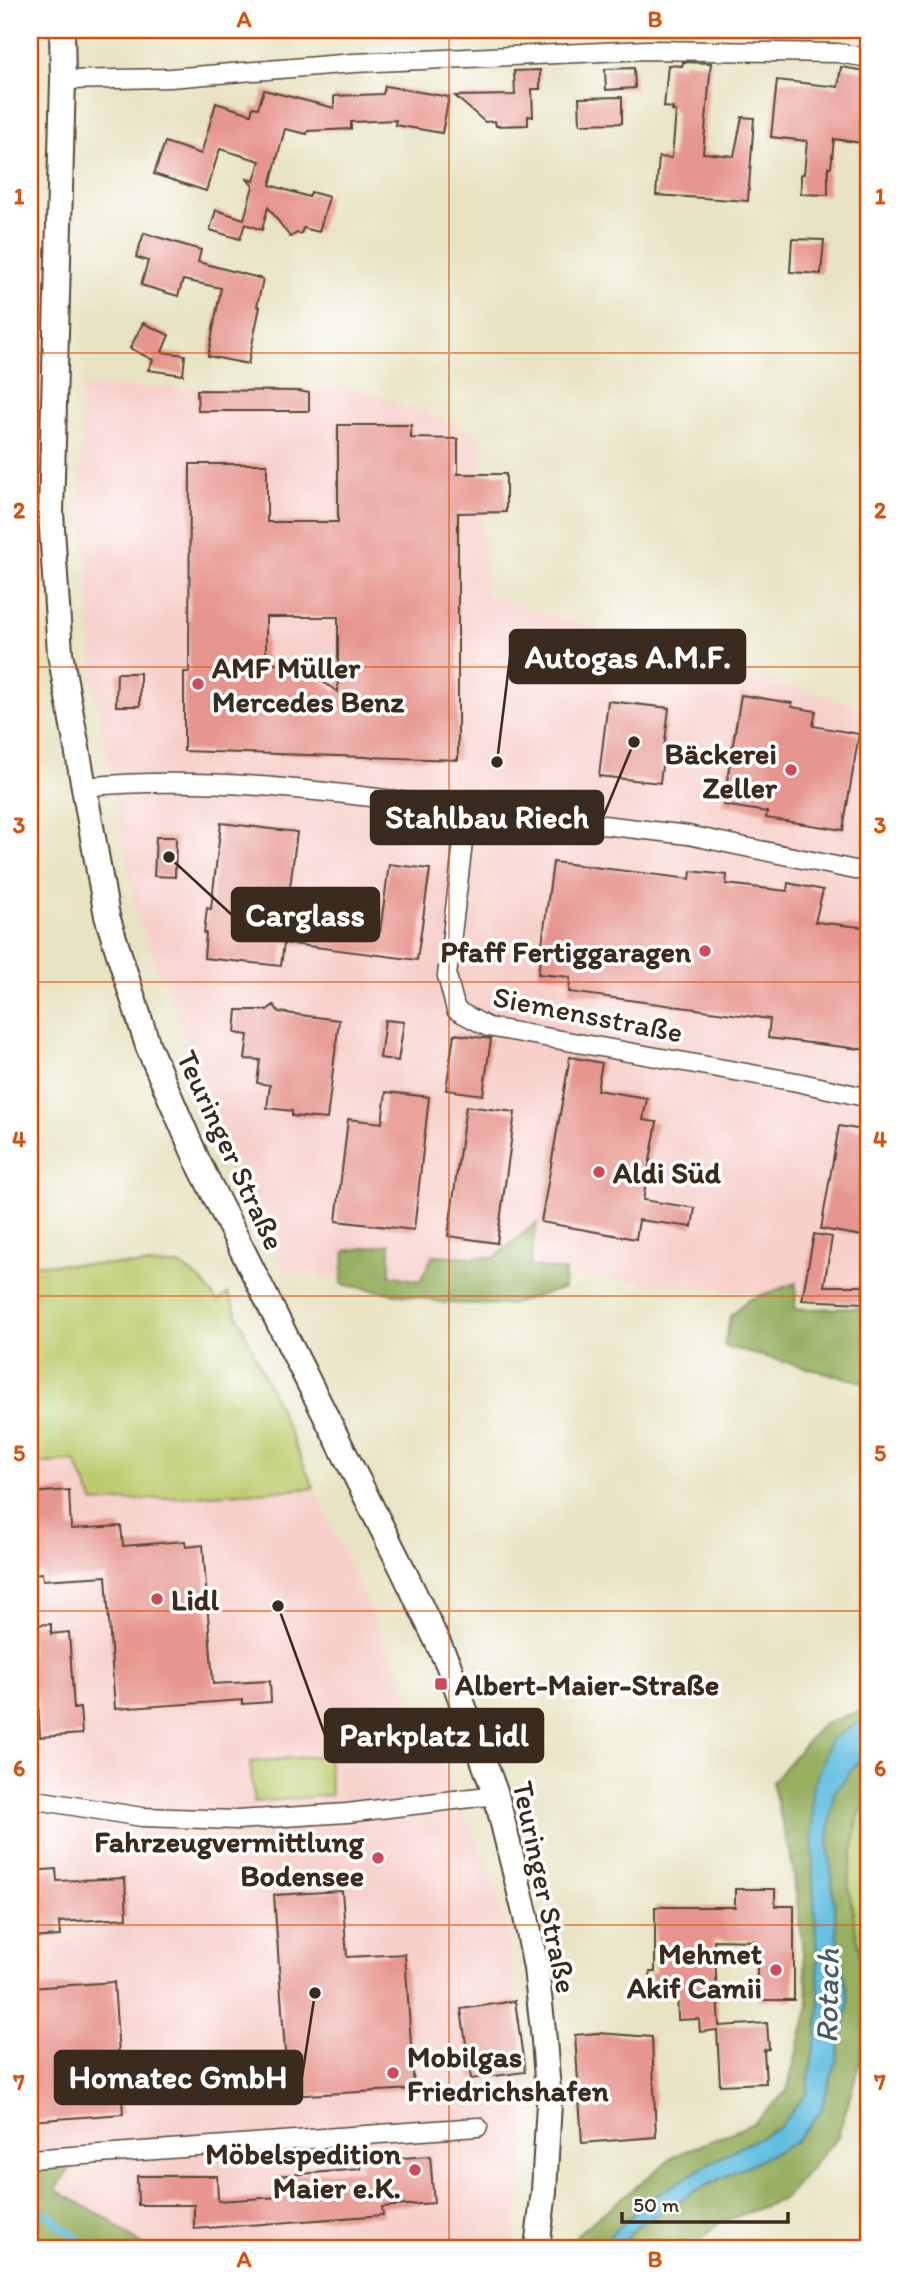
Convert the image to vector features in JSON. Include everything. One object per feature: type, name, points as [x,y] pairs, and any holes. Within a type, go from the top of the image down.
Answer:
[{"type":"street","name":"Teuringer Straße","points":[[62,30],[63,80],[51,513],[60,653],[107,916],[148,1046],[197,1160],[402,1568],[447,1664],[496,1795],[536,1968],[544,2040],[549,2104],[544,2191],[537,2248]]},
{"type":"street","points":[[63,80],[170,78],[354,63],[648,50],[838,52],[869,58]]},
{"type":"street","points":[[83,787],[159,783],[275,786],[688,835],[855,870],[869,870]]},
{"type":"street","name":"Siemensstraße","points":[[467,809],[447,976],[456,1010],[488,1027],[797,1082],[869,1098]]},
{"type":"street","points":[[30,1799],[142,1817],[237,1820],[347,1813],[496,1795]]},
{"type":"street","points":[[30,2159],[478,2127]]},
{"type":"shaded area","points":[[82,387],[358,388],[480,434],[485,595],[866,709],[869,659],[869,1306],[547,1272],[514,1302],[284,1271],[251,1201],[136,913],[94,690],[80,477]]},
{"type":"shaded area","points":[[75,1461],[95,1503],[314,1488],[484,1856],[505,1921],[524,2037],[529,2128],[513,2248],[30,2248],[30,1464]]},
{"type":"green space","points":[[537,1222],[530,1266],[565,1271],[564,1288],[509,1305],[446,1303],[341,1284],[345,1251],[390,1244],[390,1275],[420,1281],[433,1255],[494,1258]]},
{"type":"green space","points":[[30,1264],[180,1265],[201,1280],[218,1302],[228,1293],[314,1488],[94,1503],[75,1461],[30,1464]]},
{"type":"green space","points":[[796,1283],[795,1309],[869,1308],[869,1384],[724,1346],[730,1317],[747,1300]]},
{"type":"green space","points":[[869,1708],[869,1718],[830,1741],[813,1881],[820,2010],[807,2093],[779,2128],[732,2151],[651,2198],[596,2248],[571,2248],[577,2234],[674,2156],[754,2123],[787,2091],[809,2005],[793,1867],[772,1782],[822,1724]]},
{"type":"green space","points":[[869,1751],[869,1799],[858,1817],[848,1884],[866,1991],[860,2063],[838,2136],[784,2199],[719,2223],[691,2248],[619,2248],[637,2226],[695,2191],[794,2143],[820,2112],[836,2062],[849,2001],[837,1937],[828,1839],[834,1792]]},
{"type":"green space","points":[[328,1755],[331,1795],[254,1802],[250,1762]]},
{"type":"green space","points":[[869,1799],[869,1937],[859,1953],[848,1884],[858,1817]]},
{"type":"green space","points":[[71,2165],[56,2190],[109,2220],[145,2248],[30,2248],[30,2167]]},
{"type":"water","name":"Rotach","points":[[869,1718],[869,1751],[834,1793],[828,1840],[837,1937],[849,2001],[836,2062],[820,2112],[794,2143],[695,2191],[637,2226],[619,2248],[596,2248],[651,2198],[732,2151],[779,2128],[807,2093],[820,2010],[813,1881],[812,1789],[830,1741]]},
{"type":"building","points":[[683,62],[711,63],[703,153],[734,156],[742,117],[754,118],[748,201],[656,195],[659,157],[672,158],[676,111],[664,107],[668,65],[682,66]]},
{"type":"building","points":[[841,67],[866,71],[864,79],[869,80],[869,144],[834,139],[831,167],[828,167],[828,195],[801,194],[801,174],[804,174],[807,141],[771,137],[777,80],[838,87]]},
{"type":"building","points":[[634,68],[635,88],[606,90],[605,69]]},
{"type":"building","points":[[540,70],[540,89],[532,89],[533,117],[528,116],[528,125],[496,126],[495,121],[485,122],[455,96],[515,95],[514,71]]},
{"type":"building","points":[[385,86],[449,97],[442,133],[395,125],[396,120],[351,122],[351,129],[308,131],[307,134],[285,129],[270,185],[309,197],[311,192],[329,197],[319,232],[303,228],[301,234],[290,237],[268,207],[262,230],[245,224],[240,239],[210,230],[216,210],[244,219],[253,186],[247,179],[254,181],[260,161],[220,149],[206,191],[154,174],[165,142],[201,154],[216,103],[251,114],[253,107],[258,108],[264,90],[334,108],[334,96],[383,94]]},
{"type":"building","points":[[622,97],[622,123],[580,124],[579,98]]},
{"type":"building","points":[[144,233],[201,250],[198,262],[263,279],[248,364],[208,356],[221,288],[183,280],[178,296],[141,285],[148,261],[136,257]]},
{"type":"building","points":[[792,239],[824,240],[821,274],[790,272]]},
{"type":"building","points":[[143,323],[169,335],[162,352],[185,355],[183,375],[148,370],[153,360],[130,348]]},
{"type":"building","points":[[197,390],[299,391],[309,393],[309,411],[198,411]]},
{"type":"building","points":[[338,425],[411,425],[411,438],[458,439],[458,474],[506,474],[506,512],[458,513],[458,760],[184,751],[184,672],[189,672],[190,464],[267,464],[267,522],[338,522]],"holes":[[[266,617],[338,617],[338,692],[299,666],[266,663]]]},
{"type":"building","points":[[117,673],[140,673],[140,706],[116,706]]},
{"type":"building","name":"Bäckerei Zeller","points":[[741,695],[792,703],[792,707],[816,711],[813,726],[859,734],[843,830],[766,818],[767,812],[723,805]]},
{"type":"building","points":[[608,701],[669,708],[660,783],[599,776]]},
{"type":"building","points":[[221,823],[297,832],[286,919],[380,932],[389,864],[430,869],[417,960],[284,943],[281,966],[204,958],[207,908],[211,909]]},
{"type":"building","points":[[156,837],[176,837],[175,877],[154,876]]},
{"type":"building","name":"Pfaff Fertiggaragen","points":[[553,862],[690,879],[691,871],[727,875],[726,884],[787,891],[788,883],[823,890],[815,922],[869,928],[869,1050],[768,1038],[770,1019],[569,992],[570,977],[538,974]]},
{"type":"building","points":[[274,1005],[279,1012],[339,1020],[327,1119],[292,1116],[292,1111],[267,1108],[270,1085],[257,1083],[260,1060],[245,1059],[248,1035],[235,1033],[237,1010],[267,1010]]},
{"type":"building","points":[[385,1020],[404,1022],[398,1061],[380,1058]]},
{"type":"building","points":[[454,1034],[491,1039],[483,1095],[446,1090]]},
{"type":"building","name":"Aldi Süd","points":[[570,1057],[602,1063],[597,1090],[647,1098],[643,1120],[657,1122],[643,1200],[695,1208],[692,1227],[639,1220],[636,1239],[541,1222]]},
{"type":"building","points":[[386,1092],[429,1097],[414,1230],[336,1221],[348,1119],[382,1123]]},
{"type":"building","points":[[466,1106],[515,1112],[497,1243],[448,1236]]},
{"type":"building","points":[[839,1126],[869,1131],[869,1237],[821,1229]]},
{"type":"building","points":[[814,1234],[832,1237],[824,1286],[863,1286],[863,1303],[802,1300]]},
{"type":"building","name":"Lidl","points":[[69,1490],[71,1529],[121,1526],[123,1546],[185,1541],[186,1547],[203,1545],[213,1684],[270,1681],[271,1702],[243,1704],[243,1700],[115,1709],[106,1576],[43,1580],[42,1573],[32,1574],[30,1493]]},
{"type":"building","points":[[51,1624],[51,1634],[69,1632],[74,1709],[80,1708],[82,1734],[40,1737],[38,1702],[32,1702],[30,1625]]},
{"type":"building","points":[[56,1869],[57,1881],[125,1878],[127,1918],[59,1922],[60,1936],[30,1938],[30,1871]]},
{"type":"building","points":[[735,1889],[775,1889],[775,1906],[794,1906],[794,2000],[757,2000],[757,1941],[714,1940],[719,2026],[767,2023],[769,2049],[764,2050],[766,2083],[720,2085],[717,2030],[700,2032],[699,2019],[678,2020],[677,1987],[652,1989],[650,1972],[655,1972],[655,1907],[735,1907]]},
{"type":"building","points":[[342,1891],[347,1957],[405,1954],[414,2089],[288,2096],[274,1895]]},
{"type":"building","points":[[114,1982],[123,2114],[30,2121],[30,1988]]},
{"type":"building","points":[[515,2001],[525,2072],[471,2079],[461,2009]]},
{"type":"building","points":[[598,2033],[652,2037],[656,2137],[582,2143],[575,2035]]},
{"type":"building","points":[[430,2156],[434,2203],[382,2207],[383,2215],[194,2229],[194,2205],[138,2205],[137,2176],[217,2176],[218,2201],[278,2197],[276,2176],[361,2169],[361,2161]]},
{"type":"waterway","points":[[30,2207],[50,2216],[88,2248]]},
{"type":"place","name":"AMF Müller Mercedes Benz","points":[[198,684]]},
{"type":"place","name":"Stahlbau Riech","points":[[634,742]]},
{"type":"place","name":"Autogas A.M.F.","points":[[497,762]]},
{"type":"place","name":"Bäckerei Zeller","points":[[791,770]]},
{"type":"place","name":"Carglass","points":[[169,857]]},
{"type":"place","name":"Pfaff Fertiggaragen","points":[[705,951]]},
{"type":"place","name":"Aldi Süd","points":[[599,1172]]},
{"type":"place","name":"Lidl","points":[[157,1599]]},
{"type":"place","name":"Parkplatz Lidl","points":[[278,1606]]},
{"type":"place","name":"Albert-Maier-Straße","points":[[441,1684]]},
{"type":"place","name":"Fahrzeugvermittlung Bodensee","points":[[378,1858]]},
{"type":"place","name":"Mehmet Akif Camii","points":[[776,1970]]},
{"type":"place","name":"Homatec GmbH","points":[[315,1993]]},
{"type":"place","name":"Mobilgas Friedrichshafen","points":[[393,2073]]},
{"type":"place","name":"Möbelspedition Maier e.K.","points":[[415,2170]]}]
